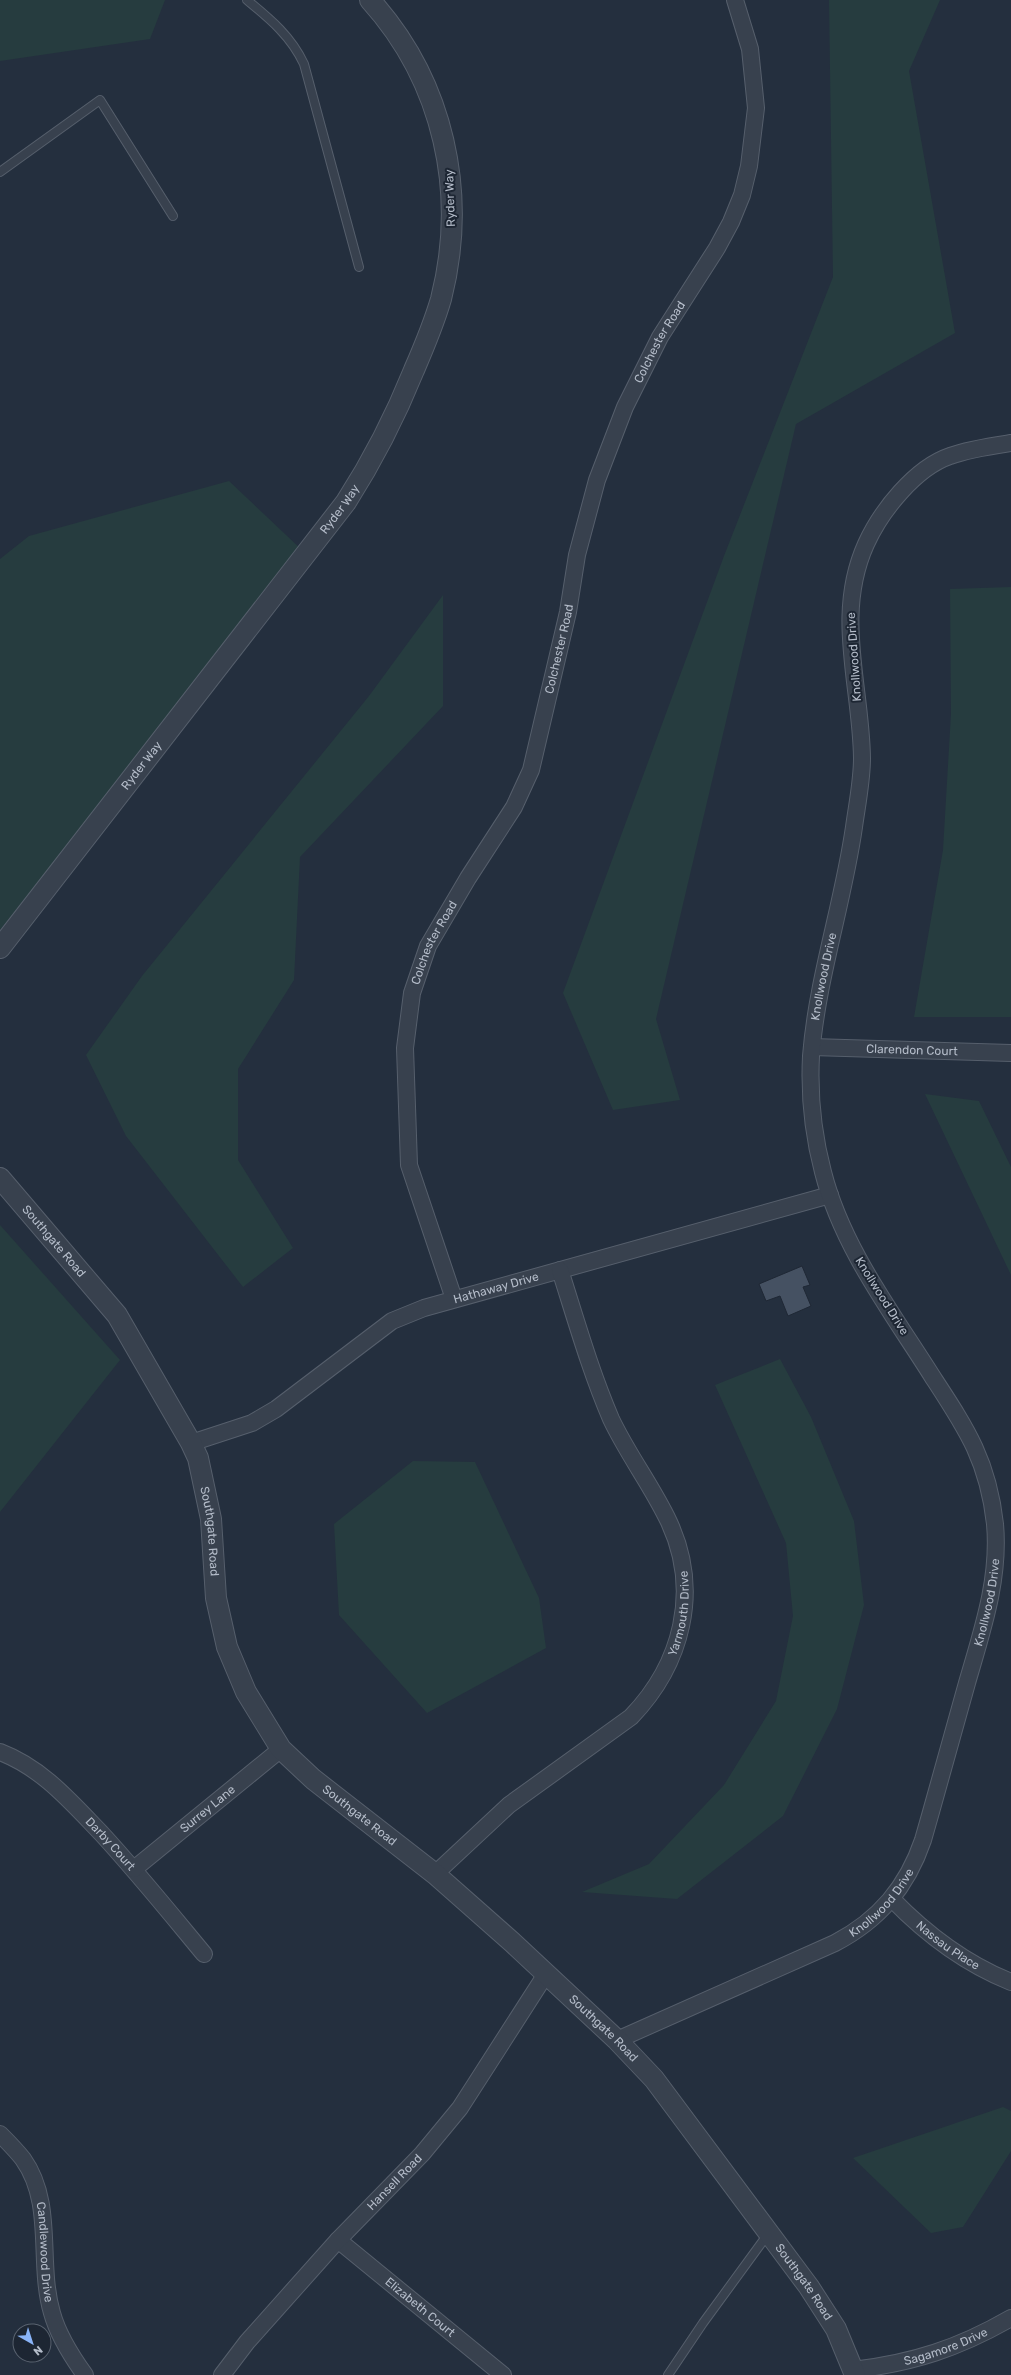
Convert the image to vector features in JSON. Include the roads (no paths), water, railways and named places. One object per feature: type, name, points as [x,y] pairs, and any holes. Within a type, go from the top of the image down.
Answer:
[{"type":"street","name":"Ryder Way","points":[[0,948],[346,502],[387,433],[424,347],[440,300],[450,254],[452,218],[451,178],[438,116],[424,82],[408,49],[387,19],[370,0]]},
{"type":"street","name":"Colchester Road","points":[[454,1299],[409,1165],[405,1048],[412,993],[428,946],[468,878],[514,807],[531,770],[568,612],[577,555],[597,480],[625,407],[660,337],[717,248],[731,222],[742,194],[749,166],[756,108],[750,49],[735,0]]},
{"type":"street","name":"Knollwood Drive","points":[[617,2040],[835,1943],[865,1925],[892,1899],[910,1873],[923,1840],[989,1604],[996,1552],[995,1525],[985,1473],[964,1424],[870,1280],[851,1246],[823,1174],[815,1136],[811,1097],[812,1048],[816,1012],[849,864],[862,759],[849,619],[854,580],[860,560],[880,519],[901,493],[915,479],[948,456],[1011,443]]},
{"type":"street","name":"Clarendon Court","points":[[812,1048],[1011,1053]]},
{"type":"street","name":"Southgate Road","points":[[0,1178],[117,1315],[191,1443],[198,1458],[211,1519],[216,1598],[227,1647],[246,1692],[281,1749],[313,1779],[435,1874],[617,2040],[654,2079],[809,2287],[836,2329],[854,2373]]},
{"type":"street","name":"Hathaway Drive","points":[[191,1443],[252,1424],[276,1409],[392,1321],[424,1308],[830,1195]]},
{"type":"street","name":"Yarmouth Drive","points":[[435,1874],[510,1805],[631,1717],[644,1704],[664,1675],[672,1659],[682,1626],[685,1591],[676,1539],[661,1507],[612,1420],[590,1369],[560,1270]]},
{"type":"street","name":"Surrey Lane","points":[[134,1869],[281,1749]]},
{"type":"street","name":"Darby Court","points":[[0,1752],[21,1760],[58,1787],[134,1869],[204,1954]]},
{"type":"street","name":"Nassau Place","points":[[892,1899],[936,1939],[967,1960],[1011,1982]]},
{"type":"street","name":"Hansell Road","points":[[222,2375],[247,2342],[338,2240],[422,2154],[460,2108],[546,1974]]},
{"type":"street","name":"Candlewood Drive","points":[[0,2134],[23,2159],[34,2180],[42,2202],[46,2274],[52,2313],[65,2343],[86,2375]]},
{"type":"street","name":"Elizabeth Court","points":[[338,2240],[503,2375]]},
{"type":"street","name":"Sagamore Drive","points":[[854,2373],[919,2359],[952,2348],[1011,2318]]},
{"type":"lane","points":[[247,0],[277,24],[289,37],[304,64],[359,267]]},
{"type":"lane","points":[[0,172],[100,100],[174,216]]},
{"type":"lane","points":[[668,2375],[703,2322],[769,2233]]}]
